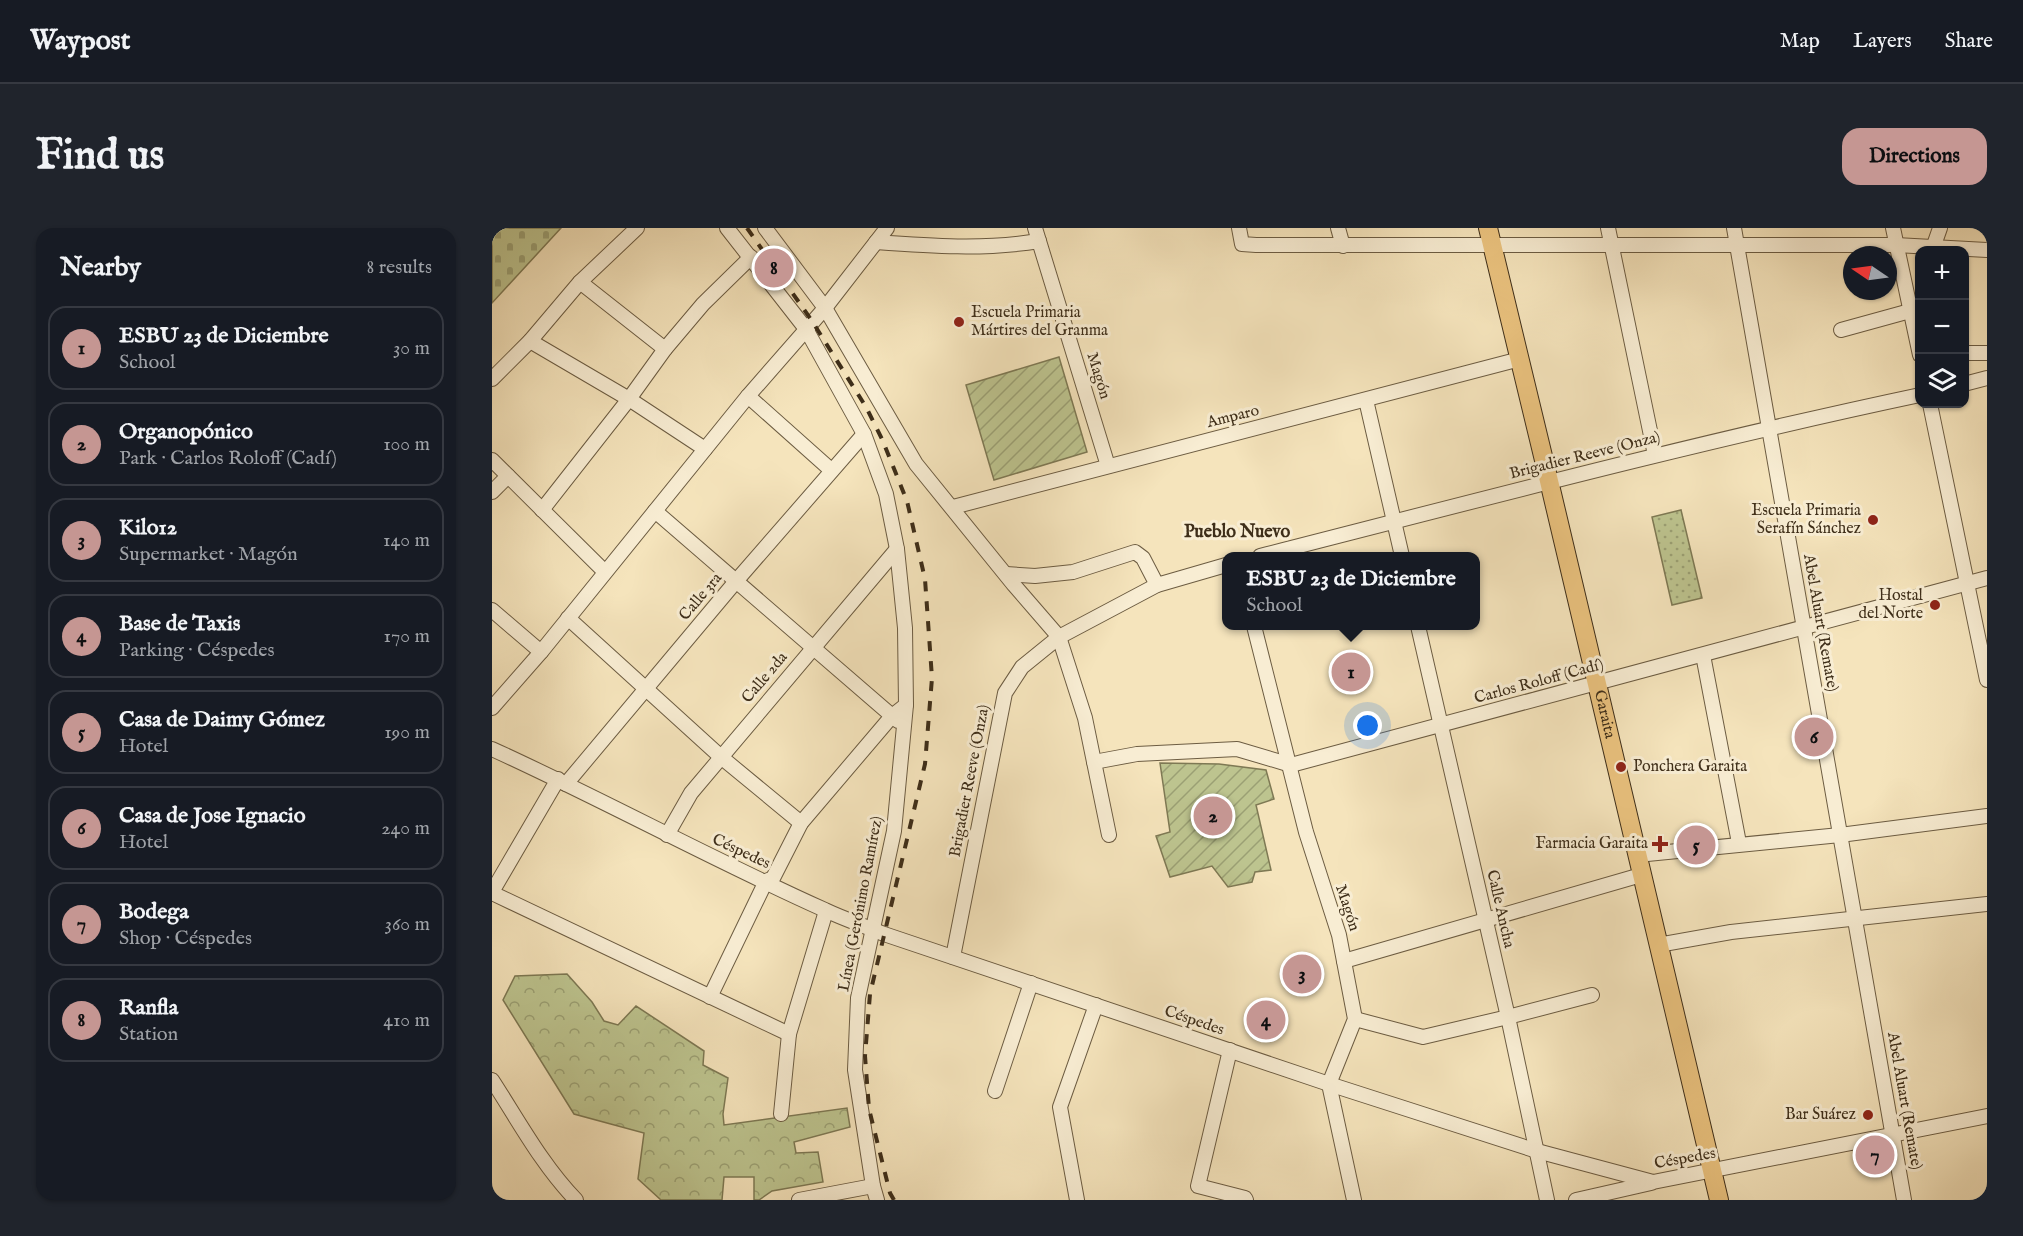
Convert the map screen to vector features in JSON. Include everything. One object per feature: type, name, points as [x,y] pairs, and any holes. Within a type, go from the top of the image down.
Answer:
[{"type":"main road","name":"Garaita","points":[[1490,237],[1719,1200]]},
{"type":"street","points":[[492,379],[530,341],[580,282],[637,228]]},
{"type":"street","name":"Línea (Gerónimo Ramírez)","points":[[727,228],[806,329],[864,434],[886,494],[897,549],[904,628],[906,705],[894,831],[858,998],[855,1070],[877,1200]]},
{"type":"street","points":[[765,228],[825,308],[916,464],[1059,637],[1077,692],[1109,835]]},
{"type":"street","points":[[494,701],[541,652],[748,396],[825,308],[887,228]]},
{"type":"street","points":[[1239,228],[1242,244],[1343,246],[1490,237],[1611,244],[1915,247]]},
{"type":"street","points":[[1338,228],[1343,246]]},
{"type":"street","points":[[1608,228],[1655,455]]},
{"type":"street","name":"Abel Aluart (Remate)","points":[[1734,228],[1904,1200]]},
{"type":"street","points":[[1893,228],[1920,354]]},
{"type":"street","points":[[1934,246],[1940,228]]},
{"type":"street","points":[[876,242],[940,247],[1022,244],[1037,234]]},
{"type":"street","name":"Magón","points":[[1037,234],[1108,466]]},
{"type":"street","points":[[1969,249],[1987,250]]},
{"type":"street","points":[[542,510],[665,349],[704,304],[750,257]]},
{"type":"street","points":[[580,282],[665,349]]},
{"type":"street","points":[[1841,330],[1910,311]]},
{"type":"street","points":[[530,341],[629,399],[705,449]]},
{"type":"street","points":[[1969,353],[1987,353]]},
{"type":"street","name":"Amparo","points":[[953,507],[1520,359]]},
{"type":"street","points":[[1969,383],[1987,378]]},
{"type":"street","name":"Brigadier Reeve (Onza)","points":[[1276,552],[1549,481],[1769,427],[1915,395]]},
{"type":"street","points":[[748,396],[831,470]]},
{"type":"street","points":[[1366,400],[1401,552]]},
{"type":"street","points":[[1931,408],[1987,680]]},
{"type":"street","name":"Calle 3ra","points":[[492,892],[562,781],[645,689],[864,434]]},
{"type":"street","points":[[492,460],[605,572]]},
{"type":"street","points":[[492,492],[508,476]]},
{"type":"street","points":[[655,511],[904,727]]},
{"type":"street","name":"Calle 2da","points":[[668,835],[691,793],[897,549]]},
{"type":"street","points":[[1006,574],[1035,576],[1073,572],[1135,552],[1143,558],[1157,585]]},
{"type":"street","name":"Brigadier Reeve (Onza)","points":[[953,957],[1005,693],[1022,667],[1059,637],[1157,585],[1222,567]]},
{"type":"street","name":"Carlos Roloff (Cadí)","points":[[1291,765],[1987,578]]},
{"type":"street","points":[[492,610],[541,652]]},
{"type":"street","points":[[568,618],[721,757],[801,823]]},
{"type":"street","name":"Magón","points":[[1255,630],[1291,765],[1306,832],[1339,935],[1355,1019]]},
{"type":"street","name":"Calle Ancha","points":[[1419,630],[1508,1017],[1547,1200]]},
{"type":"street","points":[[1703,655],[1739,843]]},
{"type":"street","points":[[710,998],[766,881],[773,878],[801,823],[892,716],[906,705]]},
{"type":"street","name":"Céspedes","points":[[492,749],[826,911],[953,957],[1329,1084],[1537,1151],[1653,1182],[1987,1116]]},
{"type":"street","points":[[1094,762],[1137,754],[1237,749],[1291,765]]},
{"type":"street","points":[[1637,855],[1739,843],[1840,835],[1987,816]]},
{"type":"street","points":[[1344,961],[1641,875]]},
{"type":"street","points":[[492,892],[789,1034]]},
{"type":"street","points":[[1658,945],[1731,932],[1987,904]]},
{"type":"street","points":[[781,1114],[789,1034],[826,911]]},
{"type":"street","points":[[995,1091],[1031,983]]},
{"type":"street","points":[[1354,1200],[1329,1084],[1355,1019],[1423,1037],[1592,995]]},
{"type":"street","points":[[1077,1200],[1060,1107],[1096,1005]]},
{"type":"street","points":[[1230,1050],[1198,1186],[1215,1189],[1246,1200]]},
{"type":"street","points":[[492,1080],[538,1151],[564,1188],[576,1200]]},
{"type":"street","points":[[1576,1200],[1653,1182]]},
{"type":"street","points":[[799,1200],[873,1186]]},
{"type":"green space","points":[[492,228],[561,228],[492,303]]},
{"type":"green space","points":[[1059,357],[1087,452],[994,480],[966,385]]},
{"type":"green space","points":[[1681,510],[1702,598],[1672,605],[1652,517]]},
{"type":"green space","points":[[1160,763],[1219,764],[1266,770],[1274,799],[1256,805],[1271,870],[1255,872],[1252,882],[1228,887],[1212,866],[1170,877],[1156,836],[1170,832]]},
{"type":"green space","points":[[567,974],[592,1002],[604,1021],[618,1025],[636,1006],[704,1051],[703,1065],[728,1078],[723,1114],[724,1125],[847,1108],[850,1127],[794,1142],[796,1153],[818,1152],[823,1182],[772,1191],[759,1200],[754,1200],[754,1177],[724,1177],[722,1200],[661,1200],[638,1179],[644,1133],[574,1114],[503,1000],[515,976]]},
{"type":"railway","points":[[747,228],[812,321],[866,407],[882,439],[907,501],[925,579],[932,678],[925,764],[870,994],[865,1056],[869,1109],[890,1193],[894,1200]]},
{"type":"place","name":"Ranfla","points":[[774,268]]},
{"type":"place","name":"Escuela Primaria Mártires del Granma","points":[[959,322]]},
{"type":"place","name":"Escuela Primaria Serafín Sánchez","points":[[1873,520]]},
{"type":"place","name":"Hostal del Norte","points":[[1935,605]]},
{"type":"place","name":"ESBU 23 de Diciembre","points":[[1351,672]]},
{"type":"place","name":"Casa de Jose Ignacio","points":[[1814,737]]},
{"type":"place","name":"Ponchera Garaita","points":[[1621,767]]},
{"type":"place","name":"Organopónico","points":[[1213,816]]},
{"type":"place","name":"Farmacia Garaita","points":[[1660,844]]},
{"type":"place","name":"Casa de Daimy Gómez","points":[[1696,845]]},
{"type":"place","name":"Kilo12","points":[[1302,974]]},
{"type":"place","name":"Base de Taxis","points":[[1266,1020]]},
{"type":"place","name":"Bar Suárez","points":[[1868,1115]]},
{"type":"place","name":"Bodega","points":[[1875,1155]]},
{"type":"district","name":"Pueblo Nuevo","points":[[1237,532]]}]
